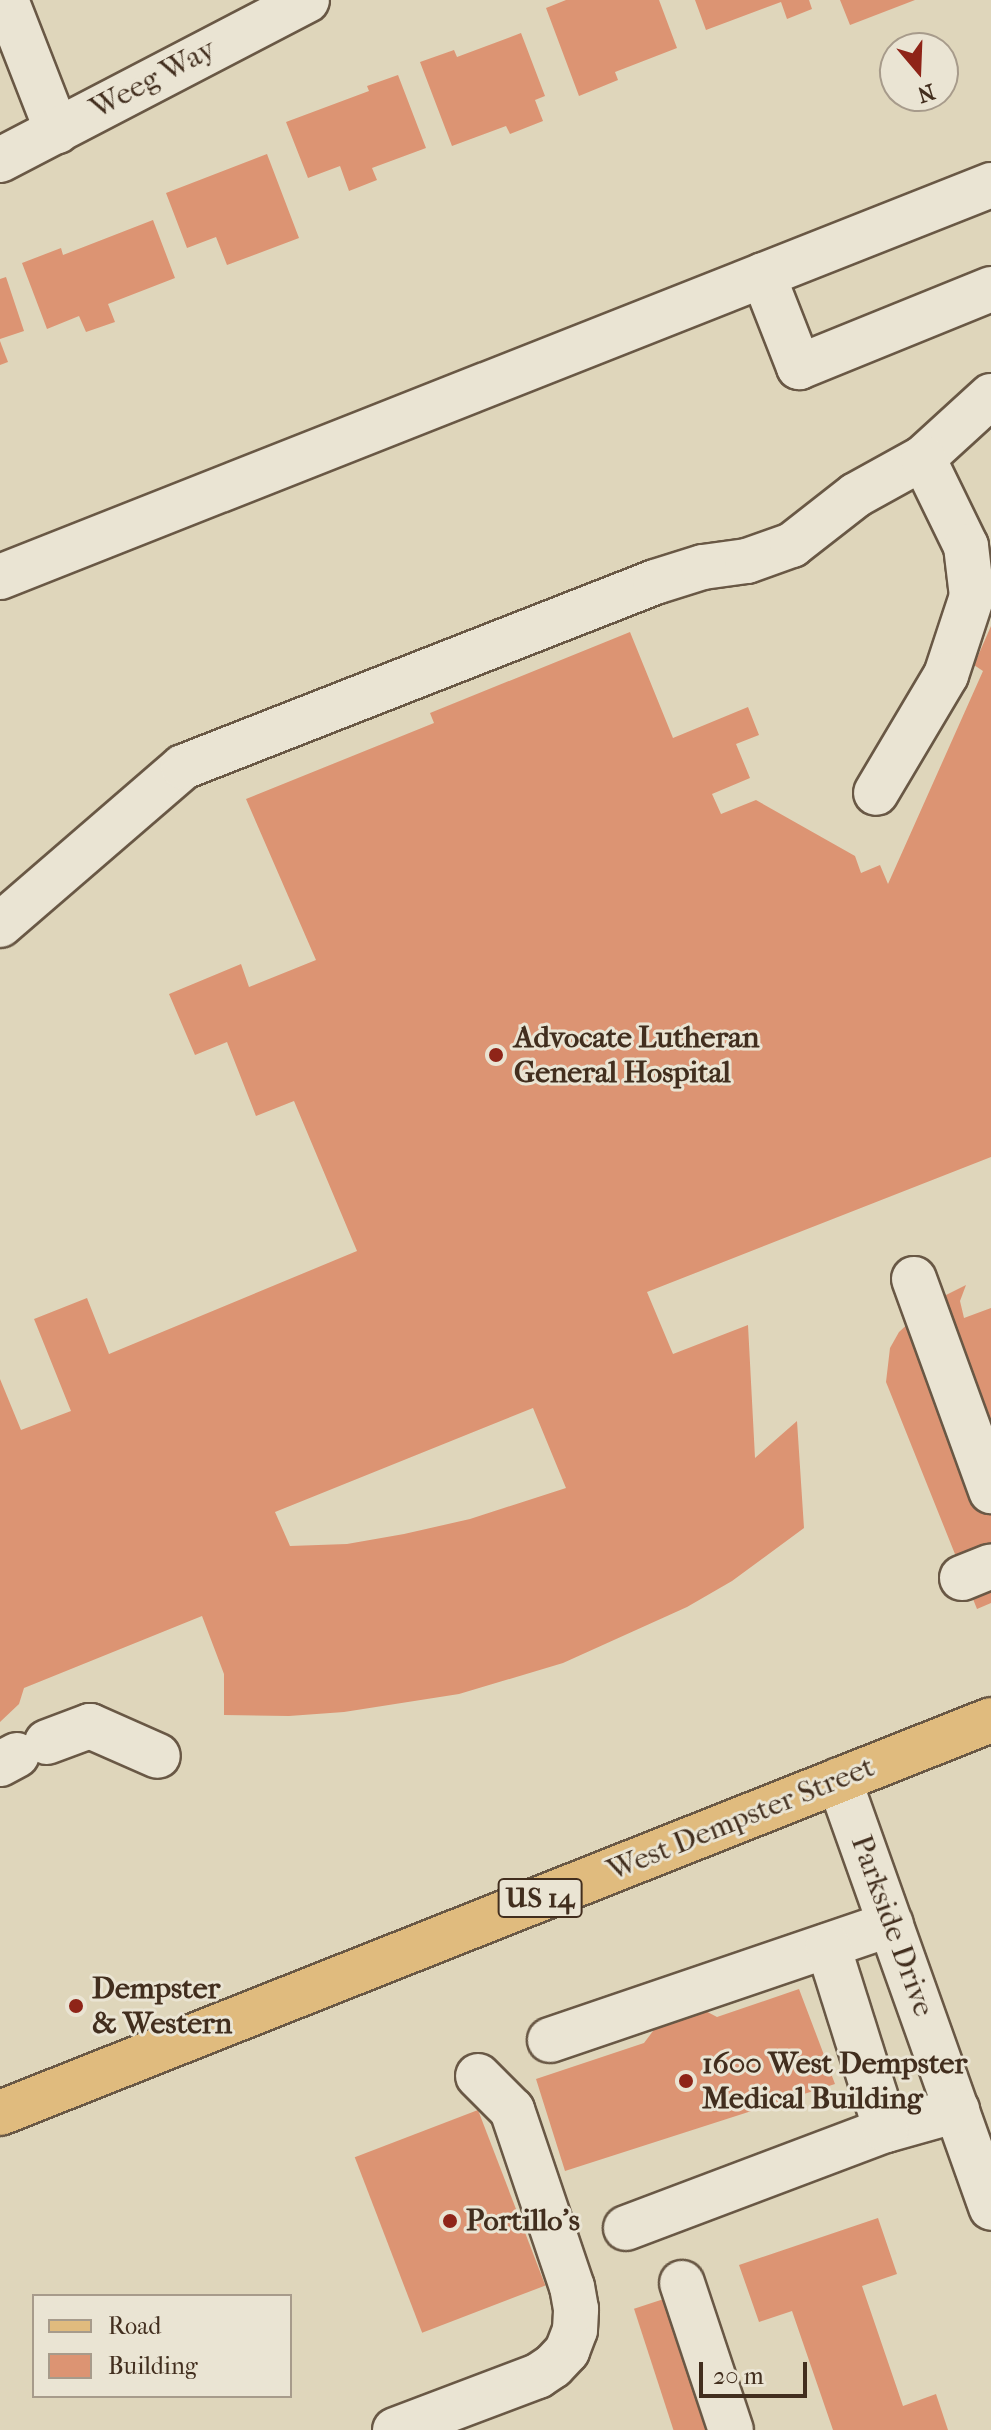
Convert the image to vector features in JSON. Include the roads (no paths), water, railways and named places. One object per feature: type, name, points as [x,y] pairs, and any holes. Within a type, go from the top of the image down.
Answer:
[{"type":"main road","name":"West Dempster Street","points":[[0,2113],[991,1720]]},
{"type":"street","points":[[6,0],[57,131]]},
{"type":"street","name":"Weeg Way","points":[[0,160],[307,0]]},
{"type":"street","points":[[0,577],[991,185]]},
{"type":"street","points":[[763,275],[799,367],[991,289]]},
{"type":"street","points":[[0,925],[183,767],[655,582],[703,567],[747,561],[792,545],[856,495],[923,458],[991,396]]},
{"type":"street","points":[[876,793],[946,675],[972,596],[966,546],[923,458]]},
{"type":"street","points":[[914,1279],[946,1375],[991,1491]]},
{"type":"street","points":[[21,1754],[90,1726],[158,1756]]},
{"type":"street","name":"Parkside Drive","points":[[839,1780],[891,1924],[972,2124],[991,2208]]},
{"type":"street","points":[[550,2040],[891,1924]]},
{"type":"street","points":[[828,1946],[886,2130]]},
{"type":"street","points":[[395,2430],[538,2376],[567,2351],[575,2330],[576,2309],[572,2287],[512,2110],[478,2076]]},
{"type":"street","points":[[626,2228],[886,2130],[972,2124]]},
{"type":"street","points":[[682,2283],[731,2430]]},
{"type":"place","name":"Advocate Lutheran General Hospital","points":[[496,1055]]},
{"type":"place","name":"Dempster & Western","points":[[76,2006]]},
{"type":"place","name":"1600 West Dempster Medical Building","points":[[686,2081]]},
{"type":"place","name":"Portillo's","points":[[450,2221]]}]
